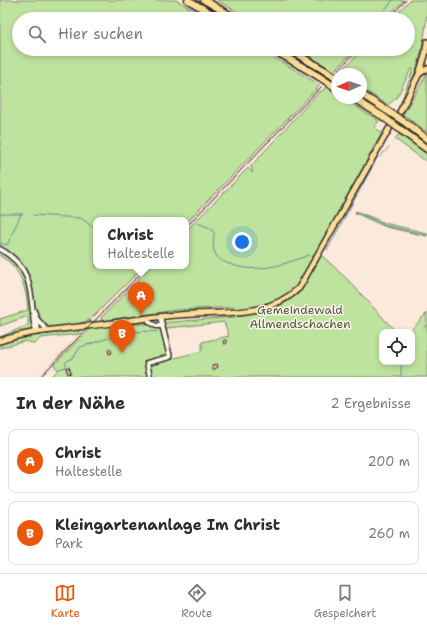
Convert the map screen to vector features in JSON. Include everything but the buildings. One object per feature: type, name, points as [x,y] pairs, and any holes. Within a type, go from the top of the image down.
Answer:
[{"type":"highway","points":[[188,0],[209,12]]},
{"type":"highway","points":[[204,0],[225,12]]},
{"type":"highway","points":[[284,56],[331,84]]},
{"type":"highway","points":[[300,56],[331,74]]},
{"type":"highway","points":[[367,98],[427,138]]},
{"type":"highway","points":[[363,104],[427,148]]},
{"type":"main road","points":[[400,112],[427,56],[427,42]]},
{"type":"main road","points":[[419,74],[427,69]]},
{"type":"main road","points":[[0,341],[48,330],[160,317],[261,309],[281,302],[291,296],[299,288],[321,252],[389,129]]},
{"type":"street","points":[[0,249],[18,262],[25,273],[31,287],[36,332]]},
{"type":"street","points":[[33,309],[37,319],[48,330]]},
{"type":"street","points":[[150,377],[147,364],[170,357],[160,317]]},
{"type":"street","points":[[36,332],[37,319]]},
{"type":"street","points":[[149,322],[156,326],[162,326]]},
{"type":"shaded area","points":[[404,0],[408,0],[397,12],[393,12]]},
{"type":"shaded area","points":[[349,56],[353,56],[342,68],[337,68]]},
{"type":"shaded area","points":[[331,75],[331,79],[189,226],[189,220]]},
{"type":"shaded area","points":[[142,269],[147,269],[43,377],[36,377]]},
{"type":"green space","points":[[0,0],[176,0],[197,12],[12,12],[12,56],[272,56],[320,85],[189,220],[189,217],[93,217],[93,269],[141,269],[90,320],[78,324],[79,334],[40,338],[35,344],[26,341],[0,348],[0,337],[28,325],[28,316],[0,326],[0,319],[28,310],[24,286],[18,272],[0,256]]},
{"type":"green space","points":[[217,0],[404,0],[392,12],[237,12]]},
{"type":"green space","points":[[410,0],[427,0],[427,14],[423,42],[417,68],[401,106],[402,99],[413,69],[411,69],[397,97],[388,105],[367,92],[367,68],[345,67],[356,56],[415,56],[415,12],[399,12]]},
{"type":"green space","points":[[309,56],[349,56],[337,68],[331,69]]},
{"type":"green space","points":[[427,74],[427,132],[403,114]]},
{"type":"green space","name":"Gemeindewald Allmendschachen","points":[[326,87],[331,91],[331,104],[352,104],[379,121],[374,127],[382,133],[317,251],[350,282],[393,329],[379,329],[379,365],[415,365],[415,329],[412,329],[427,313],[427,377],[51,377],[58,370],[54,365],[90,328],[132,322],[132,324],[146,324],[235,317],[233,307],[176,310],[102,321],[101,318],[148,269],[189,269],[189,228],[248,168],[253,173],[251,166],[320,91],[321,92]],"holes":[[[224,322],[229,336],[202,342],[202,351],[171,359],[163,329],[165,329],[166,333],[168,328]]]},
{"type":"green space","points":[[399,134],[427,154],[427,162],[395,139]]},
{"type":"green space","points":[[356,211],[388,224],[427,233],[427,236],[386,227],[355,213]]},
{"type":"waterway","points":[[384,12],[393,0]]},
{"type":"waterway","points":[[380,157],[389,147]]},
{"type":"waterway","points":[[327,250],[375,162]]},
{"type":"waterway","points":[[356,212],[387,226],[427,235]]},
{"type":"waterway","points":[[0,214],[21,214]]},
{"type":"waterway","points":[[0,243],[7,245],[21,214],[23,214]]},
{"type":"waterway","points":[[33,215],[81,218],[93,227]]},
{"type":"waterway","points":[[197,223],[208,227],[214,232],[213,243],[217,257],[220,260],[237,267],[268,267],[309,255]]},
{"type":"waterway","points":[[51,377],[59,369],[66,367],[66,362],[74,357],[80,347],[127,333],[147,331],[157,332]]},
{"type":"waterway","points":[[401,365],[401,377]]},
{"type":"railway","points":[[395,12],[406,0]]},
{"type":"railway","points":[[341,68],[352,56]]},
{"type":"railway","points":[[189,224],[321,87]]},
{"type":"railway","points":[[40,377],[145,269]]},
{"type":"place","name":"Christ","points":[[141,315]]},
{"type":"place","name":"Kleingartenanlage Im Christ","points":[[122,353]]}]
